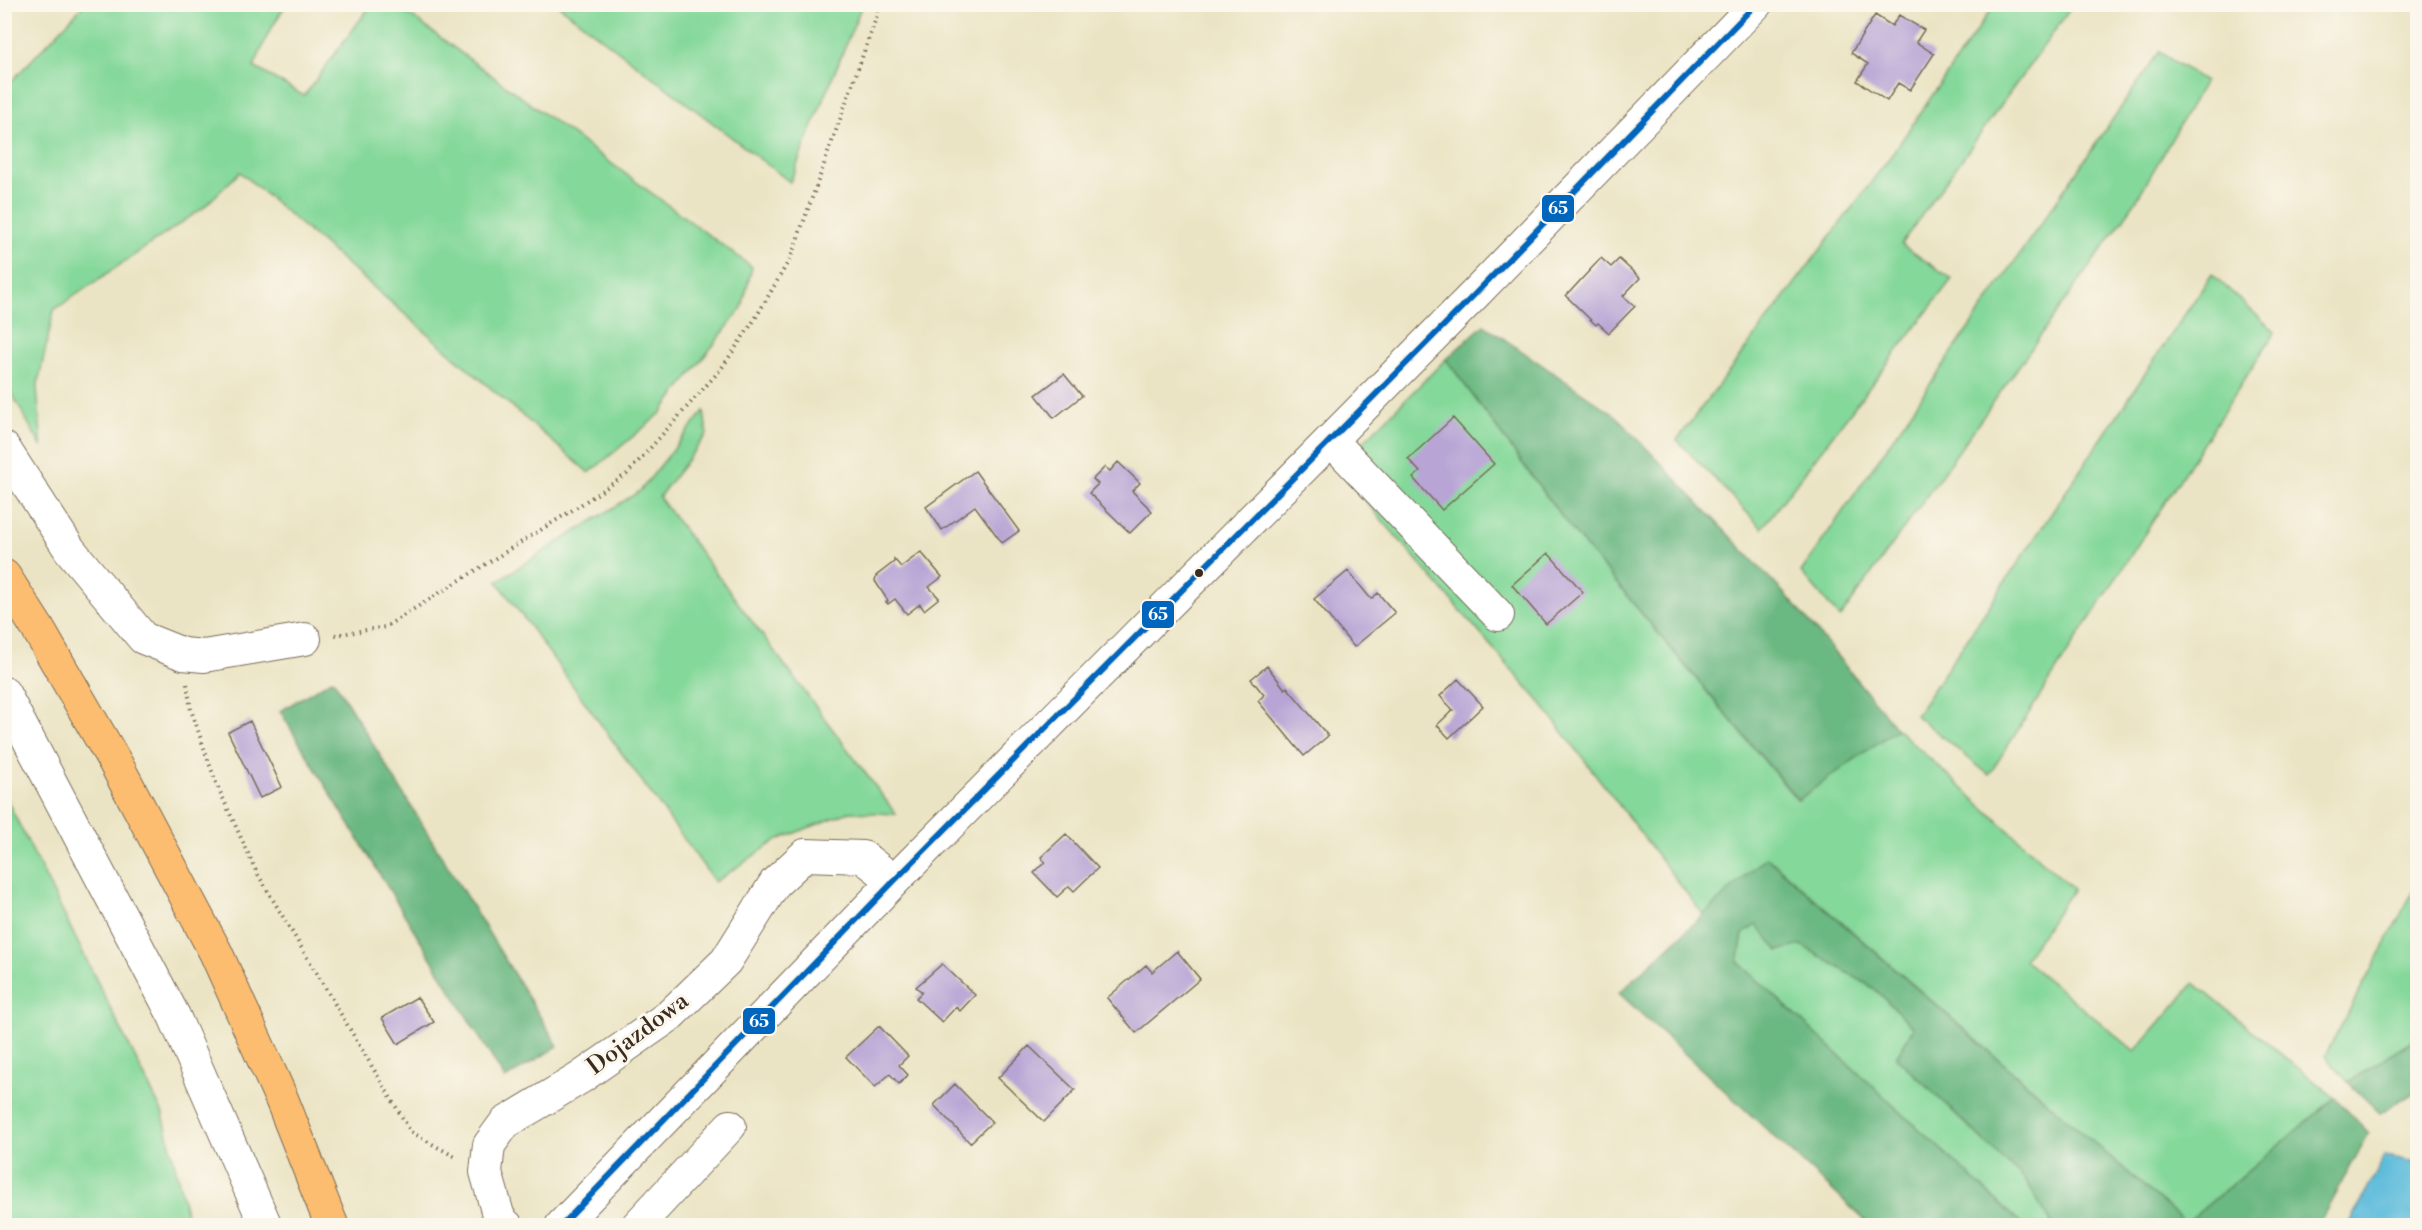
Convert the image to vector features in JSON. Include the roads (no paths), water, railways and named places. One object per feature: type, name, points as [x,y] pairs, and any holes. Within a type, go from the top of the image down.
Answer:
[{"type":"main road","points":[[4,576],[38,629],[117,764],[216,953],[282,1100],[332,1226]]},
{"type":"street","points":[[561,1226],[894,881],[1331,440],[1756,4]]},
{"type":"street","points":[[1331,440],[1498,615]]},
{"type":"street","points":[[4,448],[70,550],[142,638],[183,654],[204,656],[305,639]]},
{"type":"street","points":[[4,693],[174,1016],[266,1226]]},
{"type":"street","name":"Dojazdowa","points":[[507,1226],[499,1218],[486,1172],[489,1145],[506,1123],[580,1078],[669,1016],[726,961],[775,883],[805,855],[863,857],[894,881]]},
{"type":"street","points":[[637,1226],[730,1126]]},
{"type":"water","points":[[2385,1156],[2417,1162],[2417,1225],[2349,1225]]}]
